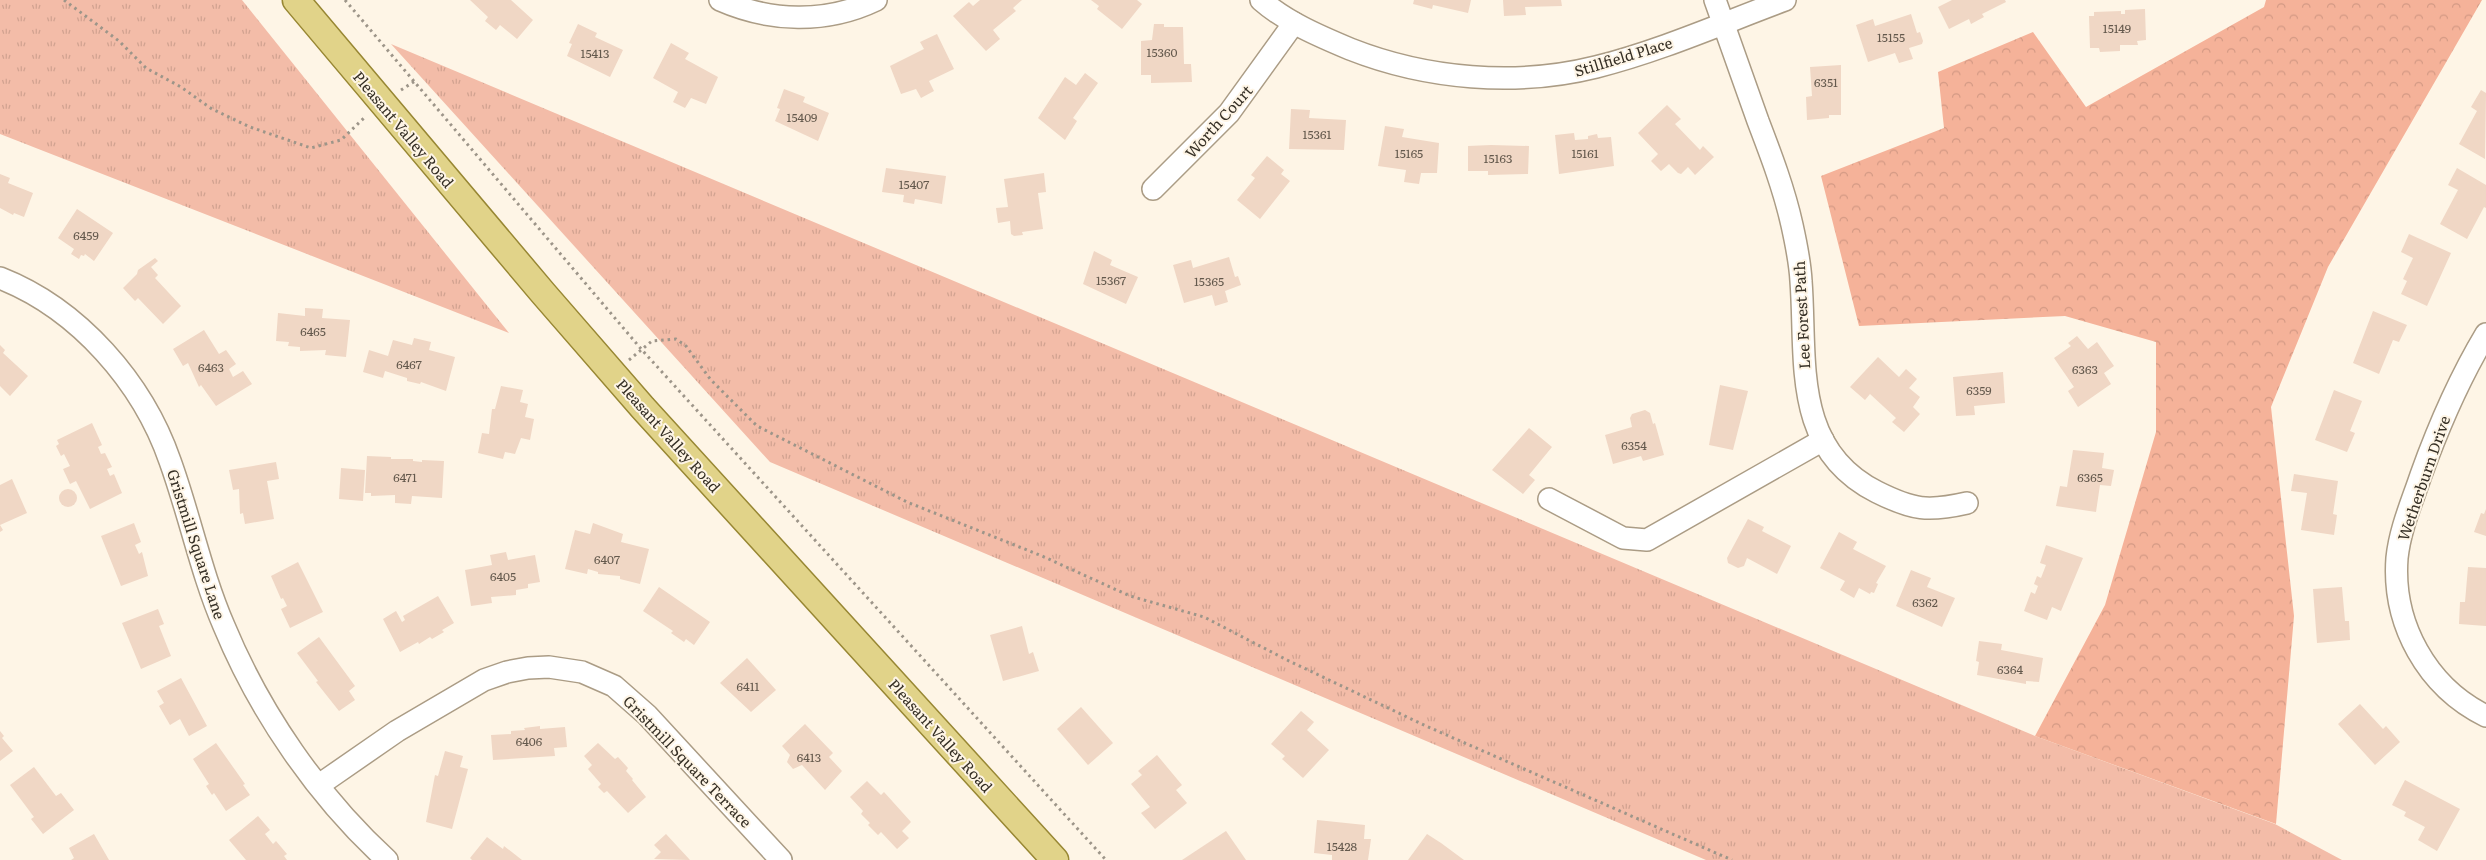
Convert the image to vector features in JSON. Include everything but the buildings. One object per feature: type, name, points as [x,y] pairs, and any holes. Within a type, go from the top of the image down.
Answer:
[{"type":"main road","name":"Pleasant Valley Road","points":[[296,0],[613,373],[1055,860]]},
{"type":"street","points":[[720,0],[755,12],[801,18],[847,11],[876,0]]},
{"type":"street","name":"Stillfield Place","points":[[1261,0],[1294,23],[1325,39],[1391,63],[1444,74],[1501,78],[1549,76],[1595,67],[1785,0]]},
{"type":"street","name":"Lee Forest Path","points":[[1715,0],[1778,176],[1792,223],[1801,280],[1805,382],[1810,411],[1823,440],[1840,464],[1853,476],[1867,487],[1896,501],[1937,510],[1967,503]]},
{"type":"street","name":"Worth Court","points":[[1153,189],[1229,113],[1294,23]]},
{"type":"street","name":"Gristmill Square Lane","points":[[0,278],[37,297],[74,324],[114,364],[149,414],[170,460],[205,578],[224,628],[254,688],[290,747],[319,785],[345,818],[387,860]]},
{"type":"street","name":"Wetherburn Drive","points":[[2486,334],[2453,393],[2435,434],[2406,519],[2397,558],[2398,591],[2403,619],[2423,662],[2439,682],[2457,699],[2486,716]]},
{"type":"street","points":[[1550,499],[1623,538],[1647,540],[1823,440]]},
{"type":"street","name":"Gristmill Square Terrace","points":[[319,785],[397,731],[484,680],[507,672],[528,668],[549,667],[582,672],[614,686],[647,715],[781,860]]},
{"type":"path","points":[[64,0],[119,41],[146,68],[181,87],[212,109],[250,128],[310,148],[341,140],[382,102],[415,80]]},
{"type":"path","points":[[344,0],[415,80],[642,350],[1106,860]]},
{"type":"path","points":[[613,373],[652,341],[676,339],[686,346],[711,380],[758,426],[907,502],[1042,556],[1130,596],[1204,617],[1288,660],[1426,726],[1732,860]]},
{"type":"green space","points":[[0,0],[242,0],[509,333],[0,134]]},
{"type":"green space","points":[[2266,0],[2482,0],[2328,267],[2271,407],[2294,616],[2276,824],[2035,736],[2105,605],[2156,432],[2156,342],[2065,316],[1859,326],[1821,176],[1944,128],[1938,72],[2033,32],[2086,107],[2264,7]]},
{"type":"green space","points":[[391,44],[2035,736],[2275,824],[2342,860],[1706,860],[770,462]]}]
